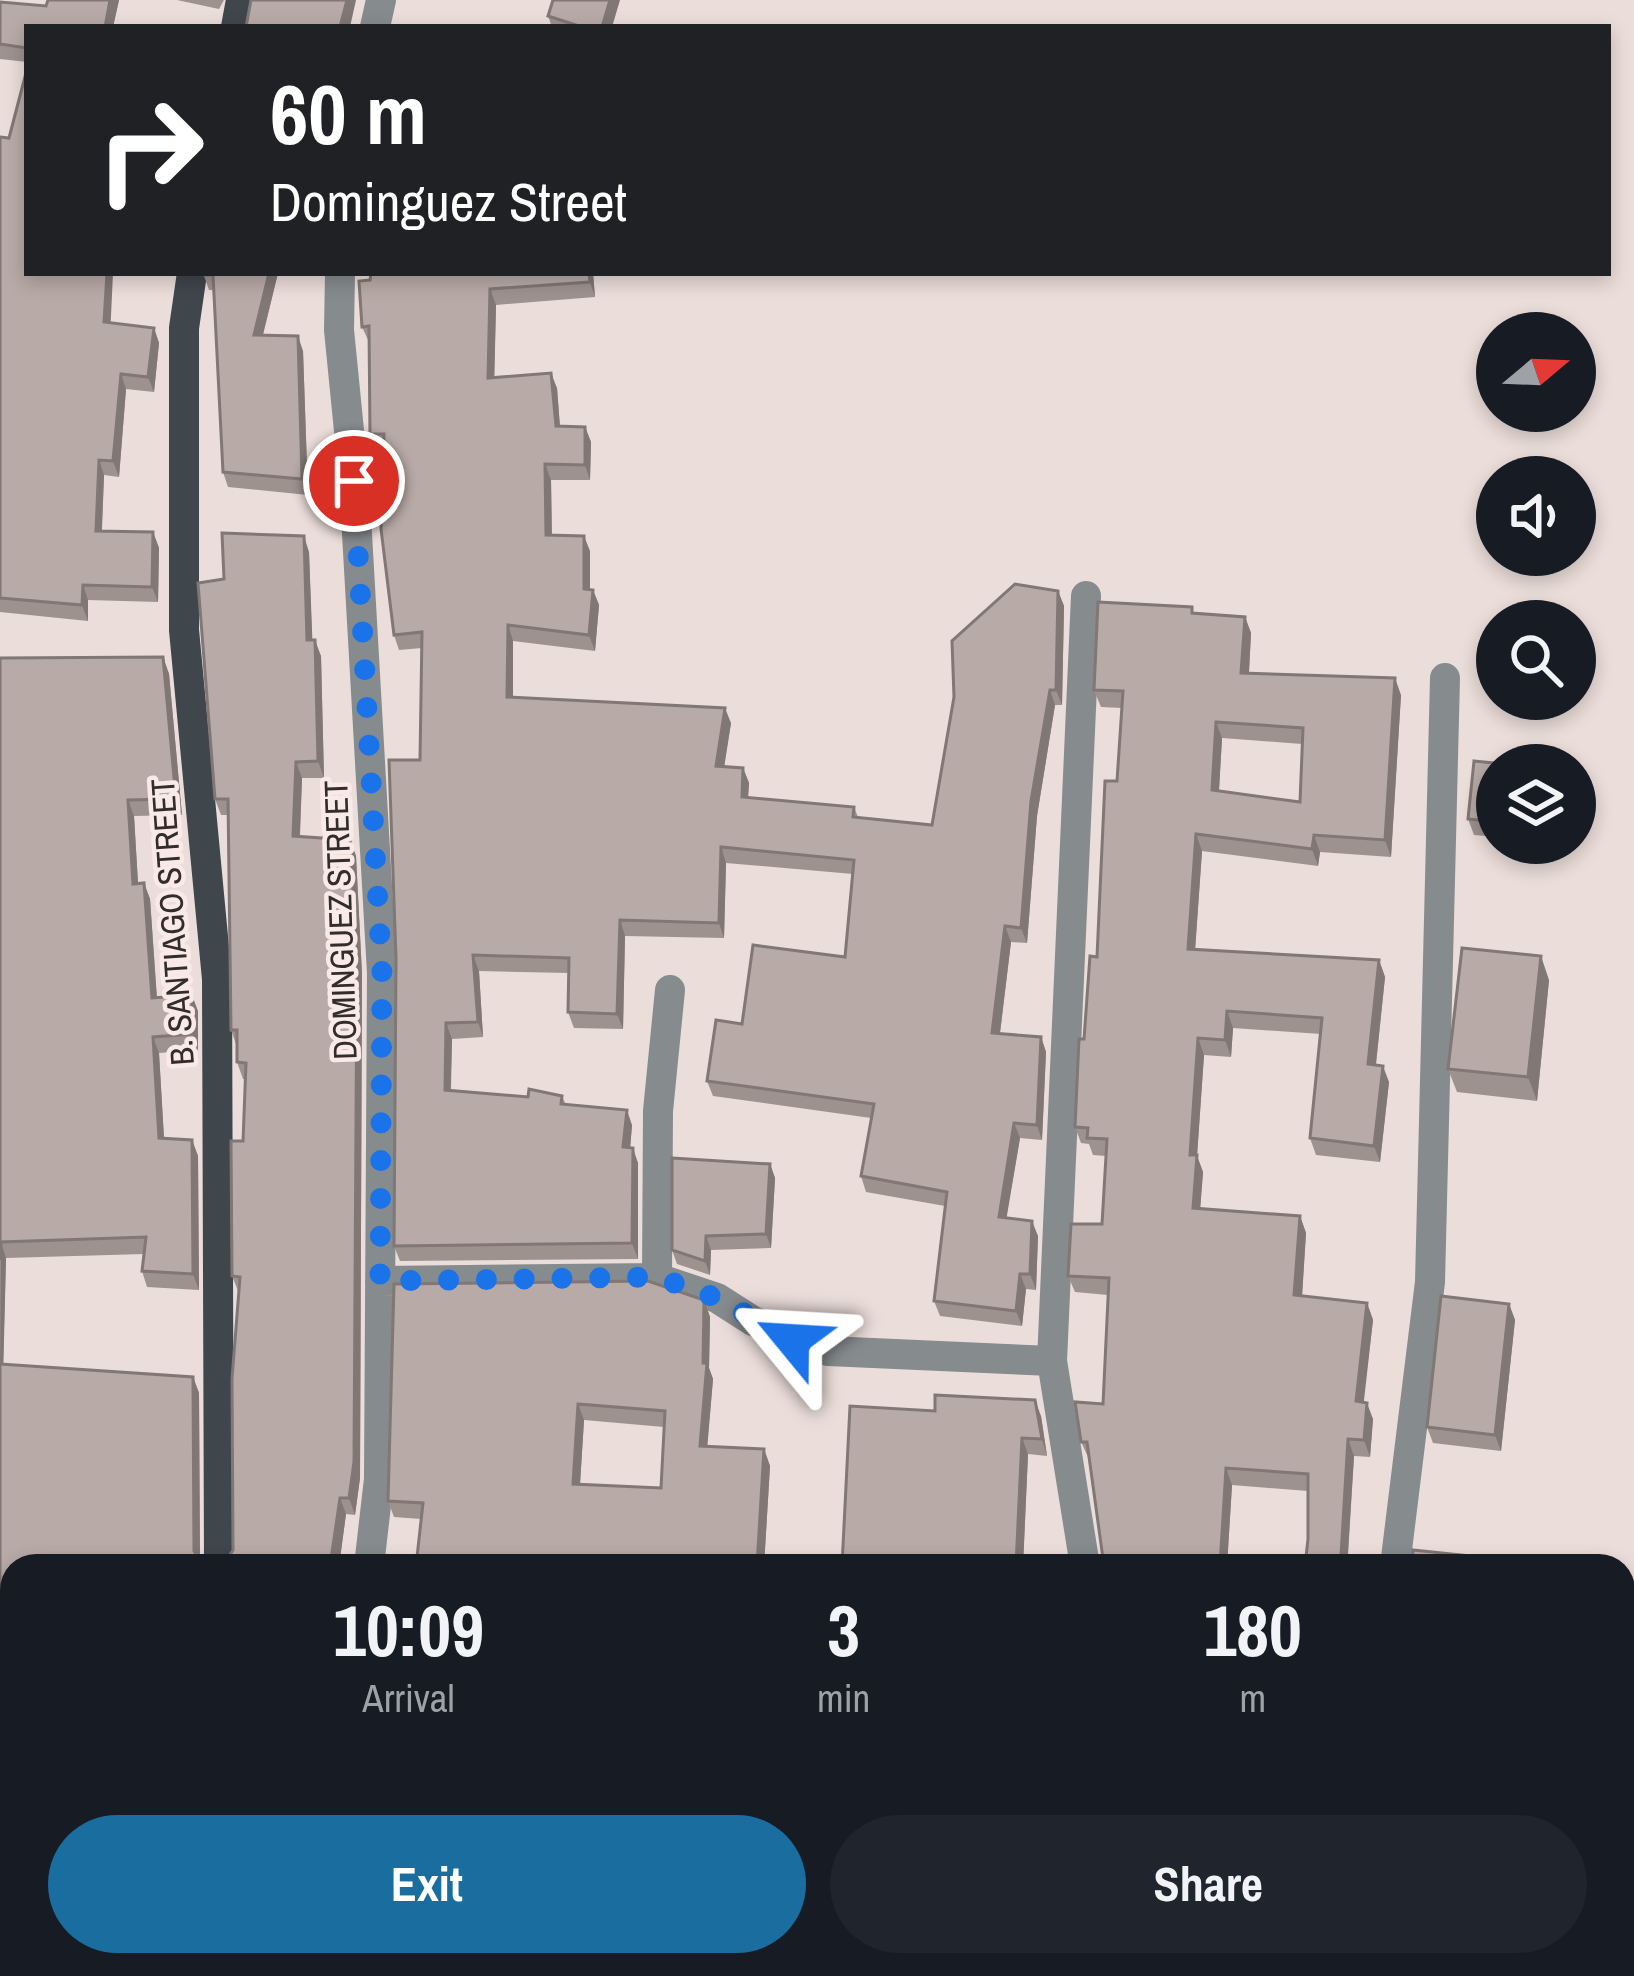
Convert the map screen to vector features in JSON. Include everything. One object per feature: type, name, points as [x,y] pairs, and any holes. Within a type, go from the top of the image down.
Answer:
[{"type":"main road","name":"B. SANTIAGO STREET","points":[[192,276],[184,328],[184,631],[217,980],[219,1554]]},
{"type":"street","name":"DOMINGUEZ STREET","points":[[340,276],[339,330],[354,481],[382,973],[379,1479],[370,1554]]},
{"type":"street","points":[[1083,1554],[1052,1361],[1086,596]]},
{"type":"street","points":[[1396,1554],[1430,1282],[1445,678]]},
{"type":"street","points":[[657,1277],[658,1111],[670,990]]},
{"type":"street","points":[[380,1281],[657,1277],[717,1298],[753,1322],[828,1351],[1052,1361]]},
{"type":"building","points":[[48,0],[110,0],[106,24],[24,24],[24,48],[0,44],[0,2],[46,6]]},
{"type":"building","points":[[251,0],[347,0],[341,24],[247,24]]},
{"type":"building","points":[[553,0],[610,0],[603,24],[573,24],[548,16]]},
{"type":"building","points":[[24,80],[24,276],[107,276],[104,322],[154,328],[148,377],[121,374],[113,461],[99,460],[96,531],[153,532],[152,587],[83,585],[82,605],[0,598],[0,137],[9,138]]},
{"type":"building","points":[[213,276],[268,276],[254,335],[298,336],[302,479],[223,472]]},
{"type":"building","points":[[371,276],[589,276],[590,282],[490,289],[488,378],[551,373],[556,426],[585,427],[585,465],[545,464],[546,535],[584,536],[584,589],[593,590],[589,635],[508,625],[507,697],[725,708],[716,766],[743,768],[742,797],[854,807],[853,817],[932,825],[954,697],[952,641],[1015,584],[1058,591],[1056,690],[1050,690],[1031,801],[1021,928],[1005,926],[992,1033],[1041,1037],[1037,1125],[1014,1123],[999,1217],[1032,1221],[1030,1274],[1020,1274],[1016,1311],[934,1301],[947,1192],[861,1176],[874,1104],[707,1081],[716,1020],[742,1024],[753,945],[845,957],[854,860],[721,847],[719,923],[620,920],[617,1014],[568,1012],[569,958],[473,955],[478,1022],[446,1023],[445,1090],[528,1097],[529,1089],[562,1096],[561,1104],[627,1110],[623,1147],[633,1148],[632,1243],[394,1246],[396,958],[389,760],[420,760],[422,632],[394,635],[381,529],[384,434],[370,434],[369,326],[362,327],[359,281]]},
{"type":"building","points":[[222,533],[304,536],[307,640],[315,640],[318,761],[296,762],[293,836],[350,840],[357,957],[354,1462],[349,1498],[340,1498],[332,1554],[230,1554],[232,1379],[240,1277],[232,1276],[231,1141],[243,1141],[246,1063],[237,1062],[237,1030],[231,1030],[228,799],[215,799],[198,583],[224,579]]},
{"type":"building","points":[[1098,602],[1192,607],[1192,613],[1245,617],[1241,673],[1395,678],[1385,840],[1314,835],[1312,849],[1196,834],[1188,949],[1379,960],[1368,1064],[1383,1066],[1374,1146],[1310,1138],[1322,1018],[1227,1011],[1225,1040],[1198,1038],[1190,1155],[1197,1155],[1193,1208],[1300,1216],[1294,1295],[1367,1303],[1356,1401],[1367,1403],[1364,1440],[1348,1439],[1341,1554],[1306,1554],[1308,1474],[1226,1468],[1221,1554],[1102,1554],[1087,1442],[1081,1442],[1075,1402],[1103,1404],[1109,1278],[1068,1276],[1071,1224],[1102,1224],[1107,1139],[1087,1138],[1088,1128],[1075,1127],[1079,1039],[1084,1039],[1090,956],[1097,957],[1105,781],[1117,781],[1123,691],[1094,690]],"holes":[[[1216,722],[1303,728],[1300,802],[1212,790]]]},
{"type":"building","points":[[163,657],[176,799],[128,800],[133,884],[144,883],[152,998],[192,995],[192,1034],[153,1037],[159,1138],[192,1140],[193,1274],[142,1271],[146,1237],[1,1242],[0,1260],[0,658]]},
{"type":"building","points":[[1474,761],[1476,761],[1476,820],[1468,819]]},
{"type":"building","points":[[1462,948],[1541,956],[1528,1077],[1448,1069]]},
{"type":"building","points":[[672,1158],[770,1164],[766,1234],[706,1236],[705,1261],[672,1250]]},
{"type":"building","points":[[648,1281],[704,1300],[703,1363],[707,1363],[700,1446],[764,1449],[758,1554],[417,1554],[423,1503],[388,1501],[394,1284]],"holes":[[[578,1404],[665,1411],[661,1488],[573,1484]]]},
{"type":"building","points":[[1441,1296],[1509,1304],[1495,1435],[1427,1427]]},
{"type":"building","points":[[0,1364],[193,1377],[196,1554],[0,1554]]},
{"type":"building","points":[[935,1395],[1035,1400],[1042,1439],[1022,1438],[1017,1554],[843,1554],[850,1406],[935,1411]]},
{"type":"route","points":[[354,481],[382,973],[380,1281],[657,1277],[717,1298],[792,1340]]}]
